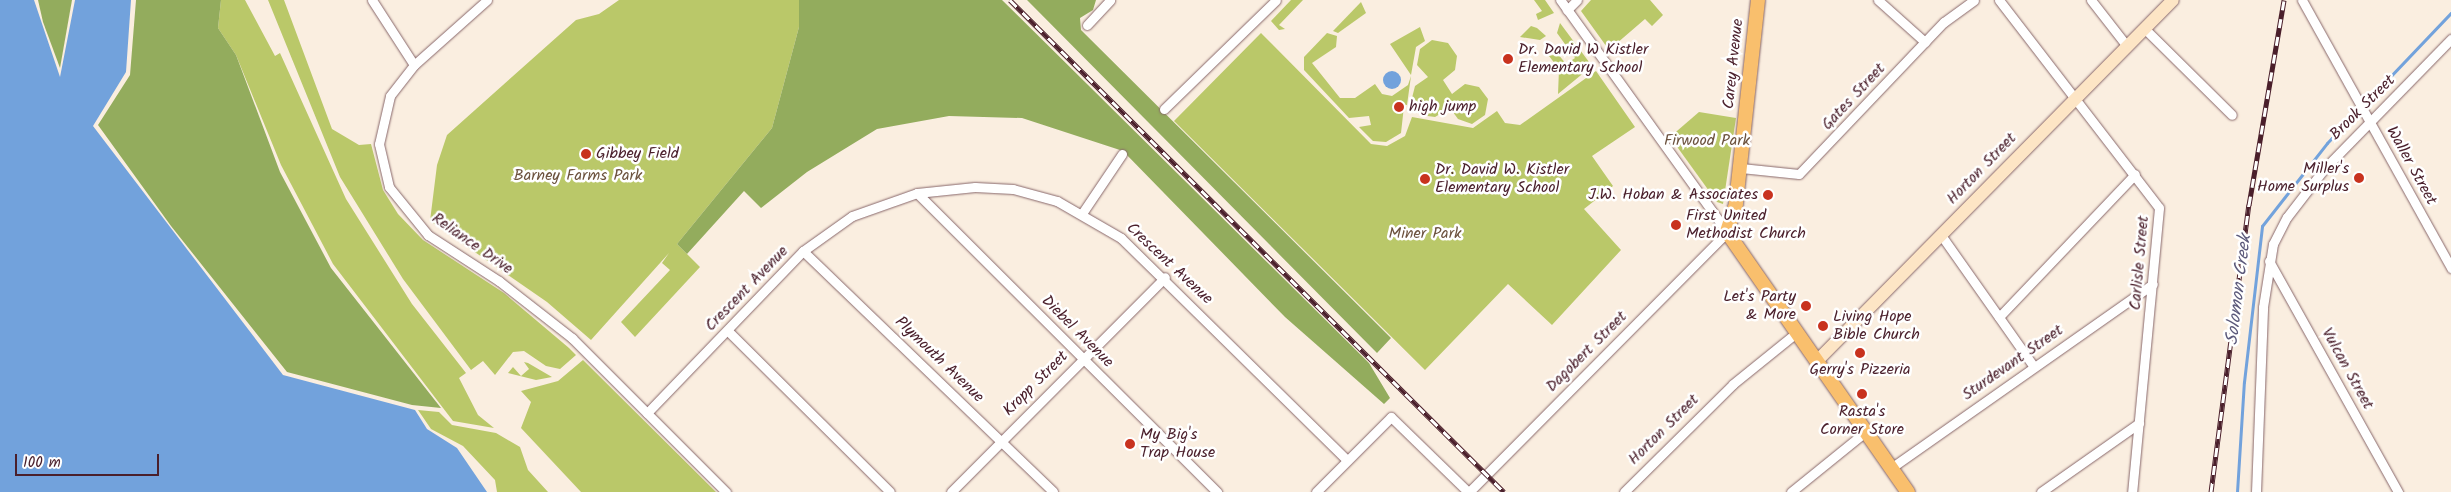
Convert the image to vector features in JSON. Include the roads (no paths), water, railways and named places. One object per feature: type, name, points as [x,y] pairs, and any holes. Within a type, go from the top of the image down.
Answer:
[{"type":"main road","name":"Carey Avenue","points":[[1726,232],[1736,204],[1758,0]]},
{"type":"main road","name":"Horton Street","points":[[1816,362],[2172,0]]},
{"type":"main road","points":[[1726,232],[1908,492]]},
{"type":"street","points":[[372,0],[414,65]]},
{"type":"street","name":"Reliance Drive","points":[[487,0],[414,65],[390,96],[380,128],[381,159],[395,198],[428,235],[528,302],[584,350],[726,492]]},
{"type":"street","points":[[1164,109],[1276,0]]},
{"type":"street","points":[[1560,0],[1726,232]]},
{"type":"street","points":[[1567,10],[1577,0]]},
{"type":"street","points":[[1878,0],[1925,42]]},
{"type":"street","name":"Gates Street","points":[[1740,168],[1798,174],[1925,42],[1974,0]]},
{"type":"street","name":"Carlisle Street","points":[[1999,0],[2135,174],[2161,216],[2132,492]]},
{"type":"street","points":[[2091,0],[2127,46]]},
{"type":"street","name":"Waller Street","points":[[2302,0],[2451,268]]},
{"type":"street","points":[[1087,24],[1108,1]]},
{"type":"street","points":[[2144,29],[2232,115]]},
{"type":"street","name":"Brook Street","points":[[2256,492],[2263,307],[2269,261],[2278,234],[2298,201],[2369,120],[2451,39]]},
{"type":"street","points":[[1083,212],[1122,154]]},
{"type":"street","points":[[1998,317],[2135,174]]},
{"type":"street","name":"Crescent Avenue","points":[[647,413],[803,251],[852,216],[917,192],[975,186],[1013,189],[1083,212],[1121,238],[1165,277],[1347,460]]},
{"type":"street","name":"Diebel Avenue","points":[[917,192],[1217,492]]},
{"type":"street","name":"Dagobert Street","points":[[1469,492],[1726,232]]},
{"type":"street","points":[[1941,235],[2034,367]]},
{"type":"street","name":"Plymouth Avenue","points":[[803,251],[1053,492]]},
{"type":"street","name":"Vulcan Street","points":[[2269,261],[2398,492]]},
{"type":"street","name":"Kropp Street","points":[[950,492],[1165,277]]},
{"type":"street","name":"Sturdevant Street","points":[[1891,468],[2153,284]]},
{"type":"street","points":[[728,331],[890,492]]},
{"type":"street","name":"Horton Street","points":[[1624,492],[1733,384],[1796,333]]},
{"type":"street","points":[[1316,492],[1391,417],[1469,492]]},
{"type":"street","points":[[2041,492],[2140,423]]},
{"type":"street","points":[[1791,492],[1865,432]]},
{"type":"water","points":[[0,0],[34,0],[60,77],[75,0],[131,0],[126,72],[93,126],[283,375],[415,410],[427,429],[457,448],[487,492],[0,492]]},
{"type":"water","points":[[1392,71],[1398,74],[1401,80],[1398,86],[1392,89],[1386,86],[1383,80],[1386,74]]},
{"type":"waterway","name":"Solomon Creek","points":[[2237,492],[2244,382],[2262,226],[2327,143],[2451,13]]},
{"type":"railway","points":[[1010,0],[1504,492]]},
{"type":"railway","points":[[2211,492],[2249,205],[2284,0]]},
{"type":"place","name":"Dr. David W Kistler Elementary School","points":[[1508,59]]},
{"type":"place","name":"high jump","points":[[1399,107]]},
{"type":"place","name":"Gibbey Field","points":[[586,154]]},
{"type":"place","name":"Miller's Home Surplus","points":[[2359,178]]},
{"type":"place","name":"Dr. David W. Kistler Elementary School","points":[[1425,179]]},
{"type":"place","name":"J.W. Hoban & Associates","points":[[1768,195]]},
{"type":"place","name":"First United Methodist Church","points":[[1676,225]]},
{"type":"place","name":"Let's Party & More","points":[[1806,306]]},
{"type":"place","name":"Living Hope Bible Church","points":[[1823,326]]},
{"type":"place","name":"Gerry's Pizzeria","points":[[1860,353]]},
{"type":"place","name":"Rasta's Corner Store","points":[[1862,394]]},
{"type":"place","name":"My Big's Trap House","points":[[1130,444]]},
{"type":"park label","name":"Firwood Park","points":[[1707,141]]},
{"type":"park label","name":"Barney Farms Park","points":[[578,176]]},
{"type":"park label","name":"Miner Park","points":[[1425,234]]}]
